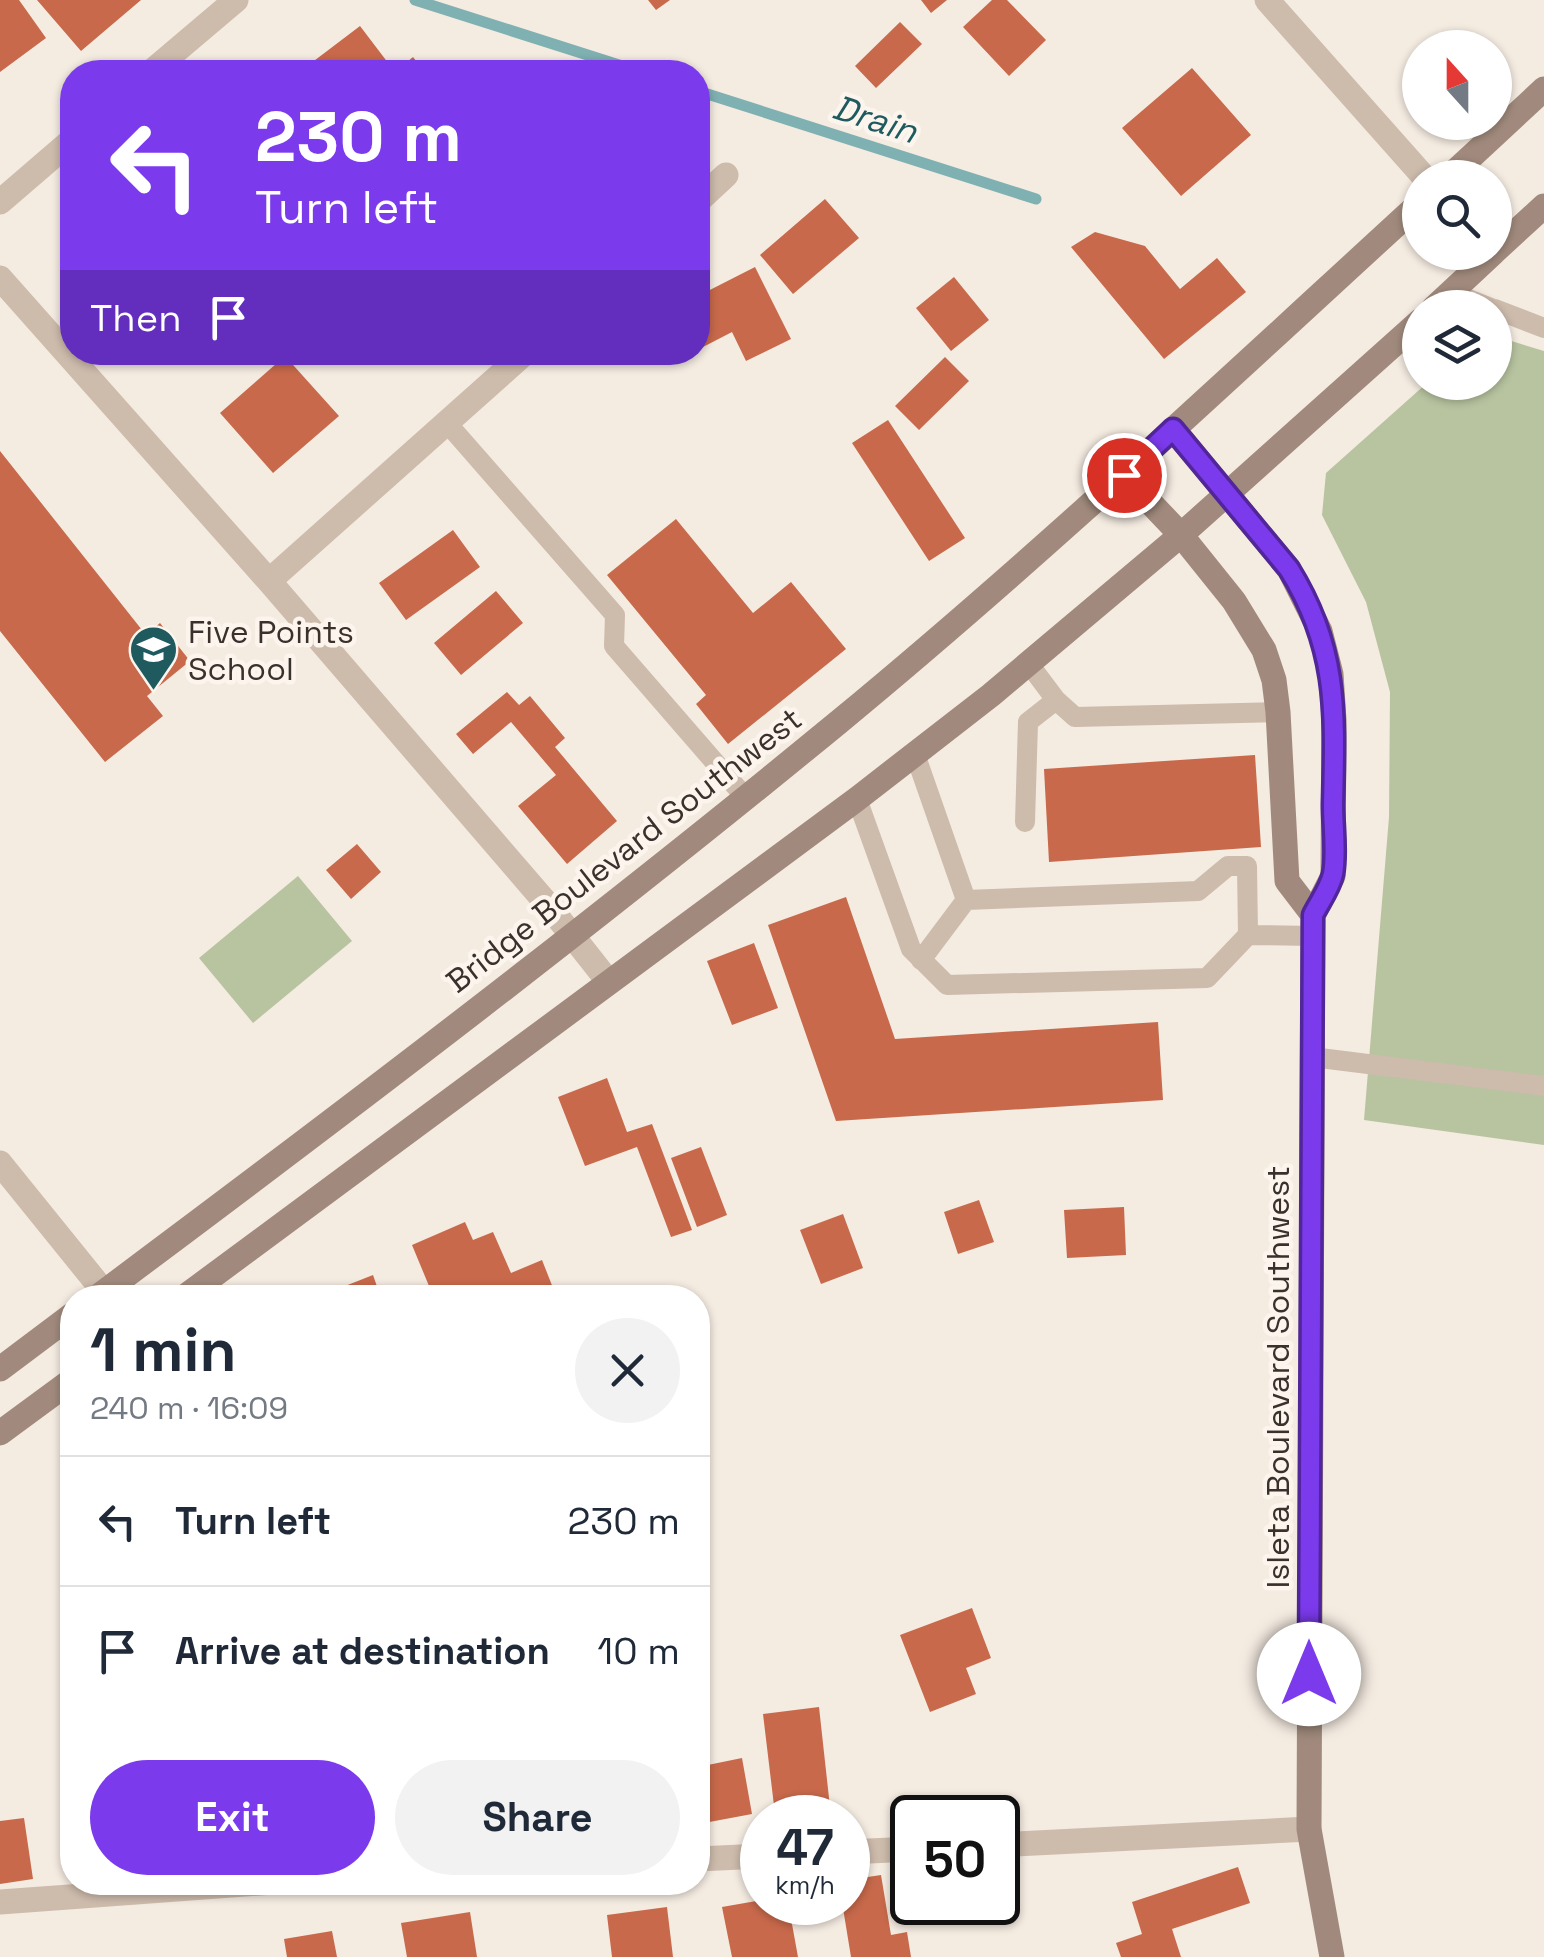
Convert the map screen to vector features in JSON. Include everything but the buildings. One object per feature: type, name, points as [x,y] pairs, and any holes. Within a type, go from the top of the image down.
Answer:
[{"type":"main road","points":[[1467,160],[1544,89]]},
{"type":"main road","points":[[1512,235],[1544,206]]},
{"type":"main road","name":"Bridge Boulevard Southwest","points":[[116,1285],[573,935],[843,718],[1124,475],[1402,220]]},
{"type":"main road","points":[[1454,290],[1475,270]]},
{"type":"main road","points":[[200,1285],[915,754],[1182,535],[1402,337]]},
{"type":"main road","name":"Isleta Boulevard Southwest","points":[[1173,429],[1272,546],[1303,591],[1332,674],[1333,876],[1313,925],[1308,1829],[1332,1957]]},
{"type":"main road","points":[[1124,475],[1182,535],[1234,601],[1264,650],[1274,680],[1278,712],[1287,881],[1313,925]]},
{"type":"main road","points":[[0,1369],[60,1324]]},
{"type":"main road","points":[[0,1433],[60,1389]]},
{"type":"street","points":[[166,60],[236,0]]},
{"type":"street","points":[[1267,0],[1409,160]]},
{"type":"street","points":[[0,202],[60,150]]},
{"type":"street","points":[[710,190],[726,175]]},
{"type":"street","points":[[0,278],[60,346]]},
{"type":"street","points":[[77,365],[269,581],[573,935],[608,981]]},
{"type":"street","points":[[269,581],[512,365]]},
{"type":"street","points":[[0,1162],[95,1285]]},
{"type":"street","points":[[1020,1844],[1308,1829]]},
{"type":"street","points":[[710,1859],[740,1857]]},
{"type":"street","points":[[0,1902],[96,1895]]},
{"type":"lane","points":[[1512,315],[1544,328]]},
{"type":"lane","points":[[447,423],[615,615],[614,646],[746,797]]},
{"type":"lane","points":[[1029,664],[1056,700],[1076,716],[1278,712]]},
{"type":"lane","points":[[1025,822],[1028,722],[1056,700]]},
{"type":"lane","points":[[915,754],[966,900]]},
{"type":"lane","points":[[857,799],[911,949],[947,984],[1207,978],[1248,936],[1313,925]]},
{"type":"lane","points":[[966,900],[1198,890],[1228,866],[1246,866],[1248,936]]},
{"type":"lane","points":[[921,960],[966,900]]},
{"type":"lane","points":[[1312,1057],[1544,1086]]},
{"type":"green space","points":[[1512,341],[1544,351],[1544,1145],[1364,1120],[1389,817],[1390,692],[1366,602],[1322,515],[1326,473],[1408,400],[1512,400]]},
{"type":"green space","points":[[298,876],[352,941],[253,1023],[199,958]]},
{"type":"waterway","name":"Drain","points":[[415,0],[603,60]]},
{"type":"waterway","name":"Drain","points":[[710,95],[1036,199]]},
{"type":"place","name":"Five Points School","points":[[153,692]]},
{"type":"route","points":[[1124,475],[1173,429],[1289,569],[1320,632],[1332,674],[1333,876],[1313,915],[1309,1674]]}]
